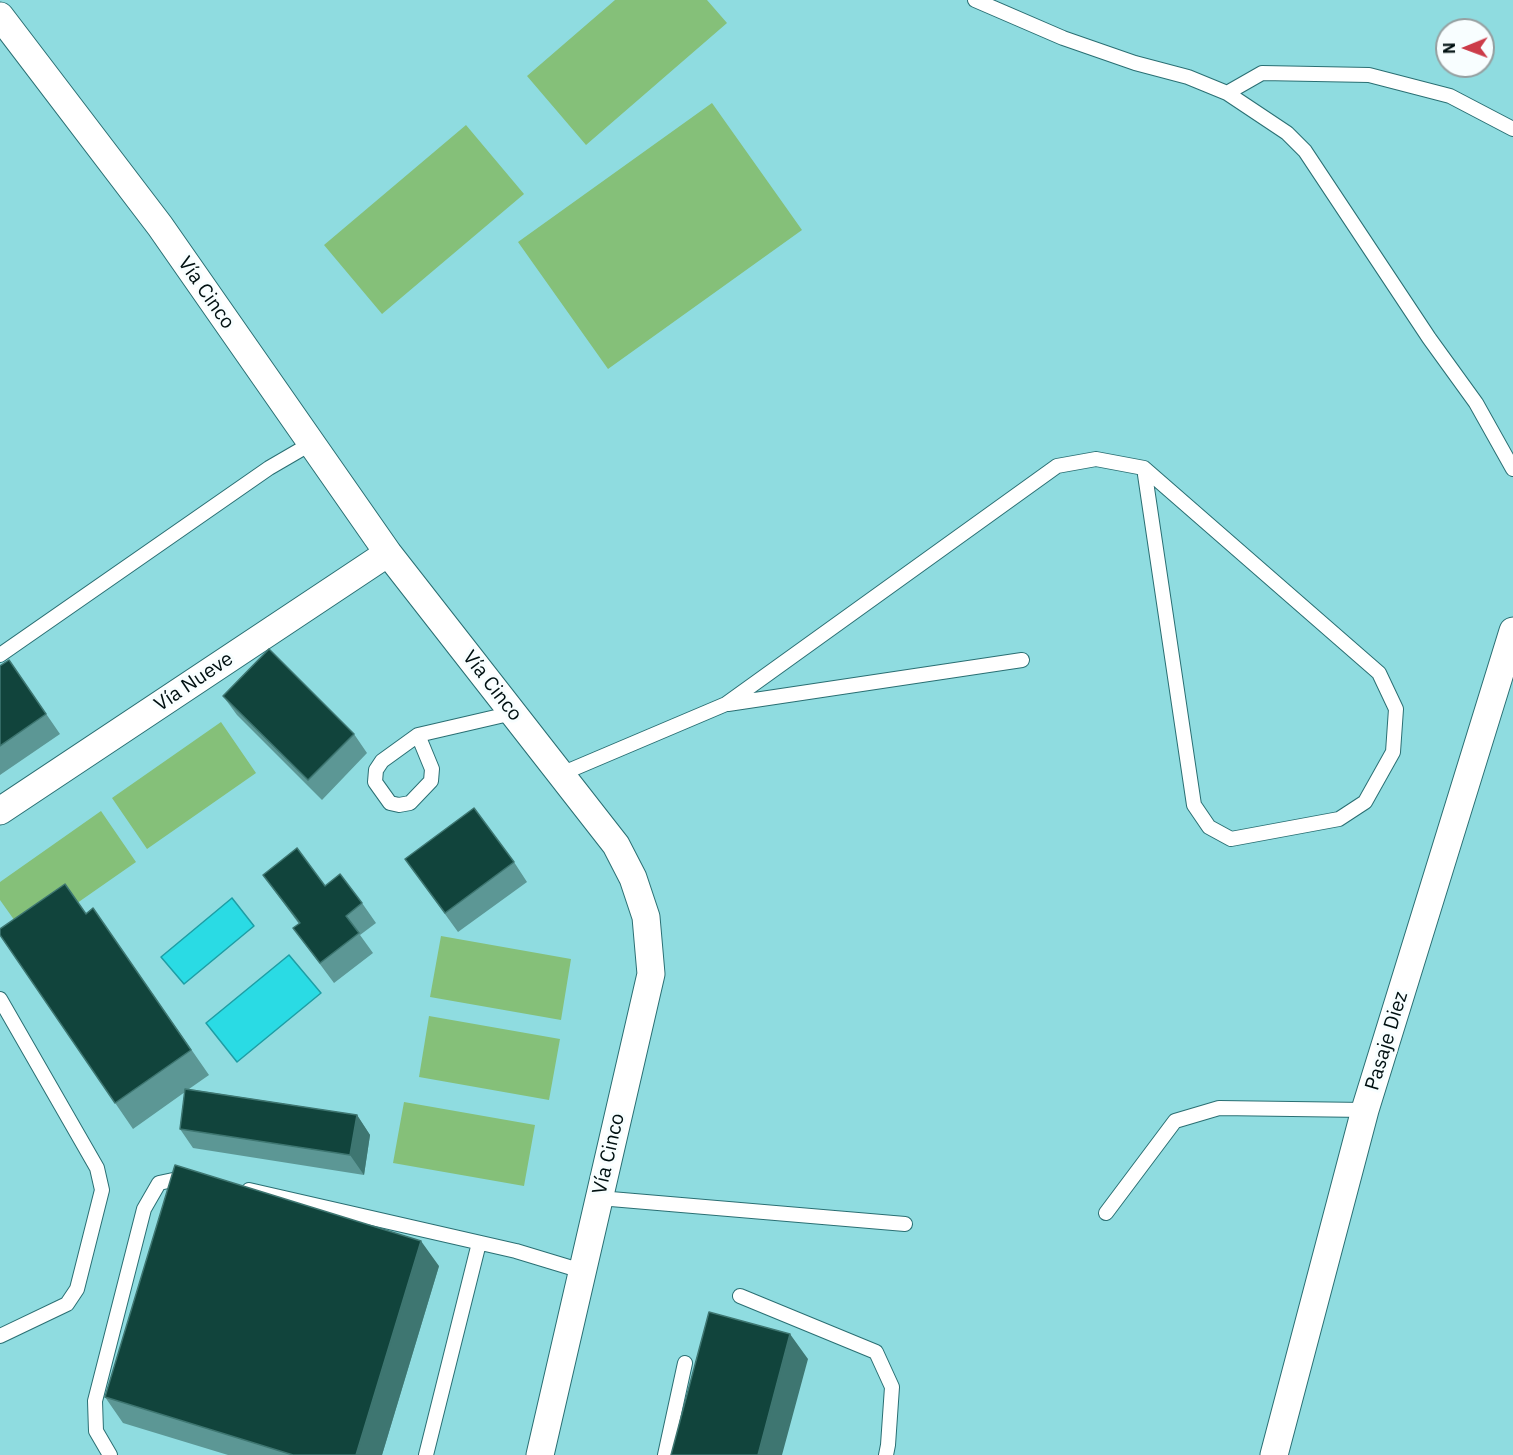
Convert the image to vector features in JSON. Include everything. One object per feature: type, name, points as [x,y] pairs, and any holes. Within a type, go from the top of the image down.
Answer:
[{"type":"street","name":"Vía Cinco","points":[[4,32],[160,226],[388,553],[616,845],[633,878],[646,917],[651,974],[540,1455]]},
{"type":"street","name":"Vía Nueve","points":[[0,811],[388,553]]},
{"type":"street","name":"Pasaje Diez","points":[[1274,1455],[1365,1110],[1513,631]]},
{"type":"lane","points":[[975,0],[1063,38],[1135,63],[1188,77],[1227,93],[1287,133],[1305,151],[1429,338],[1476,403],[1513,469]]},
{"type":"lane","points":[[1227,93],[1262,73],[1369,75],[1450,96],[1513,129]]},
{"type":"lane","points":[[0,655],[269,468],[312,443]]},
{"type":"lane","points":[[561,774],[726,704],[1057,466],[1096,459],[1144,468],[1379,673],[1396,709],[1393,752],[1365,802],[1339,819],[1231,839],[1209,827],[1194,805],[1144,468]]},
{"type":"lane","points":[[726,704],[1022,660]]},
{"type":"lane","points":[[418,735],[432,769],[431,781],[410,803],[399,805],[390,803],[375,782],[376,770],[382,761],[418,735],[513,712]]},
{"type":"lane","points":[[0,999],[97,1168],[102,1190],[77,1289],[67,1304],[0,1336]]},
{"type":"lane","points":[[1106,1213],[1175,1120],[1219,1108],[1365,1110]]},
{"type":"lane","points":[[110,1455],[96,1431],[95,1401],[144,1209],[159,1183],[191,1176],[202,1179]]},
{"type":"lane","points":[[237,1187],[516,1251],[582,1271]]},
{"type":"lane","points":[[599,1198],[905,1224]]},
{"type":"lane","points":[[426,1455],[479,1243]]},
{"type":"lane","points":[[740,1296],[876,1352],[892,1387],[886,1455]]},
{"type":"lane","points":[[665,1455],[685,1363]]},
{"type":"shaded area","points":[[0,0],[1513,0],[1513,1455],[0,1455]]},
{"type":"green space","points":[[615,0],[707,0],[727,23],[586,145],[527,76]]},
{"type":"green space","points":[[712,103],[802,230],[608,369],[518,242]]},
{"type":"green space","points":[[466,125],[524,194],[382,314],[324,245]]},
{"type":"green space","points":[[221,722],[256,773],[147,849],[112,798]]},
{"type":"green space","points":[[101,811],[136,862],[27,938],[0,900],[0,882]]},
{"type":"green space","points":[[441,936],[571,959],[561,1020],[430,997]]},
{"type":"green space","points":[[429,1016],[560,1039],[549,1100],[419,1077]]},
{"type":"green space","points":[[404,1102],[535,1125],[524,1186],[393,1163]]},
{"type":"water","points":[[232,898],[254,926],[184,984],[161,957]]},
{"type":"water","points":[[289,955],[321,993],[237,1062],[206,1023]]},
{"type":"building","points":[[269,649],[354,734],[308,780],[223,696]]},
{"type":"building","points":[[9,660],[46,714],[0,746],[0,666]]},
{"type":"building","points":[[474,808],[514,862],[445,913],[405,859]]},
{"type":"building","points":[[297,848],[325,886],[340,874],[362,903],[346,916],[359,933],[320,963],[293,928],[300,923],[263,875]]},
{"type":"building","points":[[65,884],[86,914],[93,908],[191,1050],[115,1103],[0,935],[0,929]]},
{"type":"building","points":[[185,1089],[357,1115],[350,1155],[180,1129]]},
{"type":"building","points":[[175,1165],[421,1241],[356,1455],[293,1455],[105,1397]]},
{"type":"building","points":[[709,1312],[790,1334],[758,1455],[671,1455]]}]
